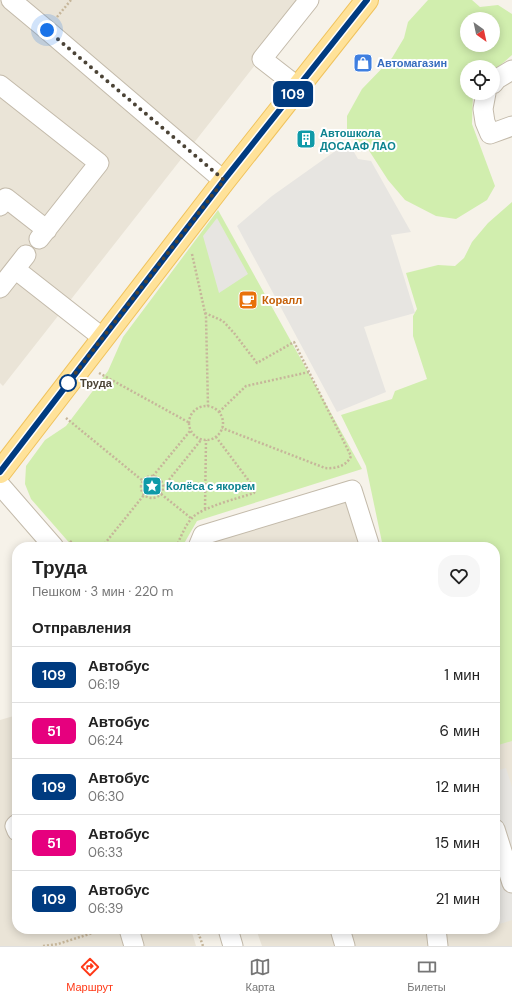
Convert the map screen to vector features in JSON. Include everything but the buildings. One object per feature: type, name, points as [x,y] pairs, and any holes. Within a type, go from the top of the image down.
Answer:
[{"type":"main road","points":[[0,472],[92,369],[103,338],[224,180],[367,0]]},
{"type":"street","points":[[11,0],[224,180]]},
{"type":"street","points":[[298,87],[262,58],[309,0]]},
{"type":"street","points":[[500,77],[512,70]]},
{"type":"street","points":[[0,84],[99,163],[43,234],[6,198],[0,206]]},
{"type":"street","points":[[485,100],[483,109],[485,122],[490,134],[512,126]]},
{"type":"street","points":[[0,288],[21,262],[103,338]]},
{"type":"street","points":[[0,485],[59,541]]},
{"type":"street","points":[[200,542],[203,535],[352,490],[368,542]]},
{"type":"street","points":[[500,845],[512,883]]},
{"type":"street","points":[[130,934],[134,946]]},
{"type":"street","points":[[229,934],[233,946]]},
{"type":"street","points":[[341,934],[345,946]]},
{"type":"street","points":[[437,934],[438,946]]},
{"type":"path","points":[[47,30],[71,0]]},
{"type":"path","points":[[186,230],[206,317],[208,406]]},
{"type":"path","points":[[205,313],[223,321],[257,364],[294,342],[352,456],[349,461],[343,465],[325,468],[222,428]]},
{"type":"path","points":[[92,369],[188,422]]},
{"type":"path","points":[[92,369],[103,370]]},
{"type":"path","points":[[219,412],[246,386],[309,372]]},
{"type":"path","points":[[208,406],[219,412],[223,420],[222,428],[218,436],[208,441],[201,440],[193,436],[188,422],[191,414],[195,410],[200,407],[208,406]]},
{"type":"path","points":[[61,423],[66,418],[143,481]]},
{"type":"path","points":[[153,476],[190,431]]},
{"type":"path","points":[[178,542],[187,525],[193,517],[202,510],[254,492],[255,489],[216,437]]},
{"type":"path","points":[[164,486],[159,478],[153,476],[147,477],[143,481],[141,490],[148,498],[152,499],[161,494],[164,486],[201,440]]},
{"type":"path","points":[[205,509],[206,440]]},
{"type":"path","points":[[106,542],[144,494]]},
{"type":"path","points":[[161,494],[192,519]]},
{"type":"path","points":[[43,946],[58,944],[89,934]]},
{"type":"path","points":[[199,934],[203,946]]},
{"type":"shaded area","points":[[0,0],[306,0],[3,386],[0,383]]},
{"type":"shaded area","points":[[348,142],[358,159],[371,161],[411,232],[391,235],[415,313],[364,327],[386,392],[337,412],[237,226],[272,196]]},
{"type":"shaded area","points":[[217,218],[248,274],[219,293],[203,236]]},
{"type":"shaded area","points":[[346,502],[358,542],[208,542],[215,532]]},
{"type":"shaded area","points":[[12,716],[12,934],[192,934],[196,946],[0,946],[0,720]]},
{"type":"shaded area","points":[[512,727],[512,946],[262,946],[258,934],[500,934],[500,731]]},
{"type":"shaded area","points":[[506,768],[512,787],[512,920],[500,924],[500,770]]},
{"type":"green space","points":[[428,0],[472,0],[480,7],[498,5],[512,14],[512,55],[500,66],[500,60],[460,60],[460,100],[473,100],[472,124],[495,186],[487,200],[456,219],[436,216],[405,200],[388,180],[368,149],[356,141],[347,131],[347,116],[362,89],[392,58],[404,38],[408,22]]},
{"type":"green space","points":[[512,202],[512,741],[500,745],[500,542],[382,542],[366,466],[341,415],[392,399],[395,391],[427,379],[413,336],[413,316],[417,309],[406,273],[438,265],[455,266],[464,258],[472,242],[488,223]]},
{"type":"green space","points":[[218,210],[362,469],[197,521],[185,542],[69,542],[31,499],[25,484],[26,466],[45,440],[66,426],[108,371],[123,337]]},
{"type":"bus line","name":"109","points":[[0,472],[224,180],[367,0]]},
{"type":"place","name":"Автомагазин","points":[[363,63]]},
{"type":"place","name":"Автошкола ДОСААФ ЛАО","points":[[306,139]]},
{"type":"place","name":"Коралл","points":[[248,300]]},
{"type":"place","name":"Труда","points":[[68,383]]},
{"type":"place","name":"Колёса с якорем","points":[[152,486]]},
{"type":"route","points":[[47,30],[224,180],[64,388],[68,383]]}]
